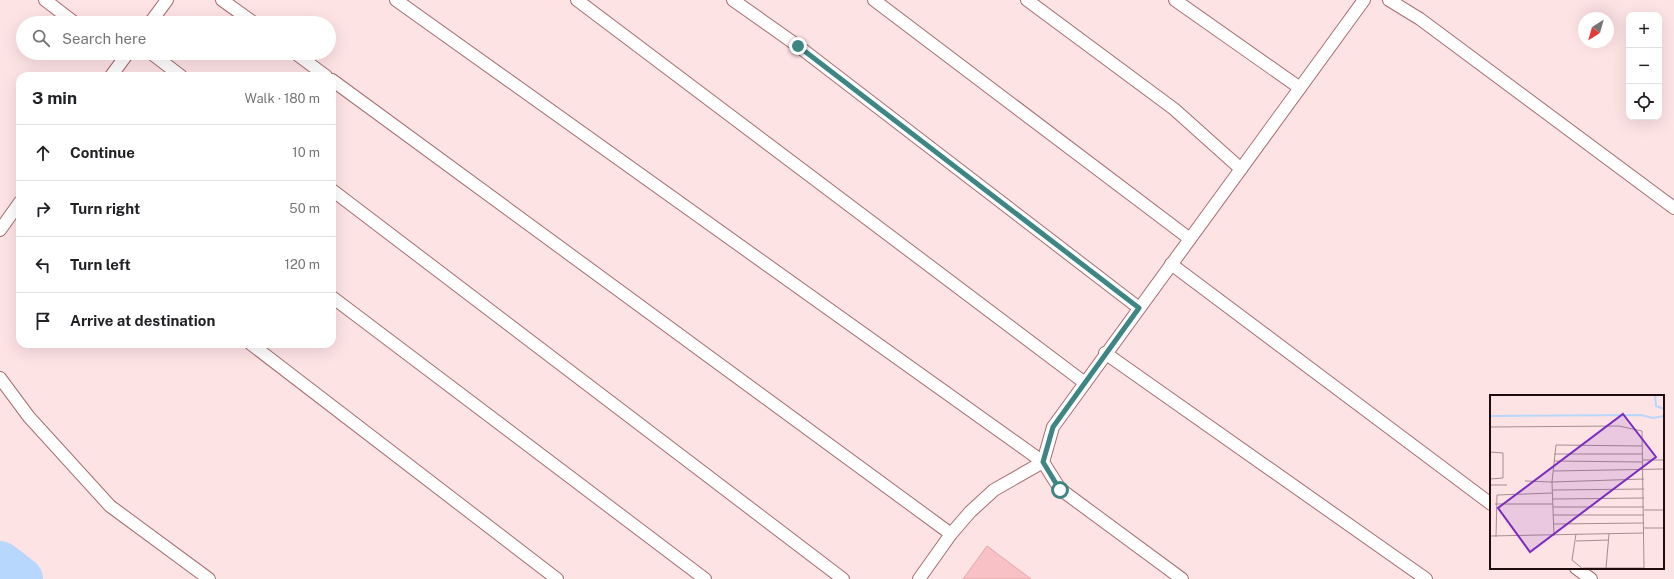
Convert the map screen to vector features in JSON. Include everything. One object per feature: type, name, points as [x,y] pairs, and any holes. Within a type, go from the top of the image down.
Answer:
[{"type":"lane","points":[[45,0],[66,16]]},
{"type":"lane","points":[[155,16],[167,0]]},
{"type":"lane","points":[[222,0],[244,16]]},
{"type":"lane","points":[[396,0],[1043,462],[1060,490],[1182,579]]},
{"type":"lane","points":[[577,0],[1085,383]]},
{"type":"lane","points":[[733,0],[798,46],[1139,308]]},
{"type":"lane","points":[[874,0],[1190,238]]},
{"type":"lane","points":[[1027,0],[1174,109],[1241,169]]},
{"type":"lane","points":[[1175,0],[1300,88]]},
{"type":"lane","points":[[919,579],[951,534],[970,512],[994,490],[1043,462],[1053,427],[1105,353],[1364,0]]},
{"type":"lane","points":[[1389,0],[1420,18],[1674,208]]},
{"type":"lane","points":[[113,72],[119,60]]},
{"type":"lane","points":[[160,60],[176,72]]},
{"type":"lane","points":[[304,60],[321,72]]},
{"type":"lane","points":[[336,83],[951,534]]},
{"type":"lane","points":[[336,193],[843,579]]},
{"type":"lane","points":[[0,230],[16,208]]},
{"type":"lane","points":[[1171,264],[1490,503]]},
{"type":"lane","points":[[336,300],[705,579]]},
{"type":"lane","points":[[256,348],[557,579]]},
{"type":"lane","points":[[1105,353],[1426,579]]},
{"type":"lane","points":[[0,378],[30,417],[110,506],[209,579]]},
{"type":"lane","points":[[1577,569],[1591,579]]},
{"type":"building","points":[[987,546],[1031,579],[963,579]]},
{"type":"waterway","points":[[0,563],[21,579]]},
{"type":"route","points":[[798,46],[1139,308],[1053,427],[1043,462],[1060,490]]}]
